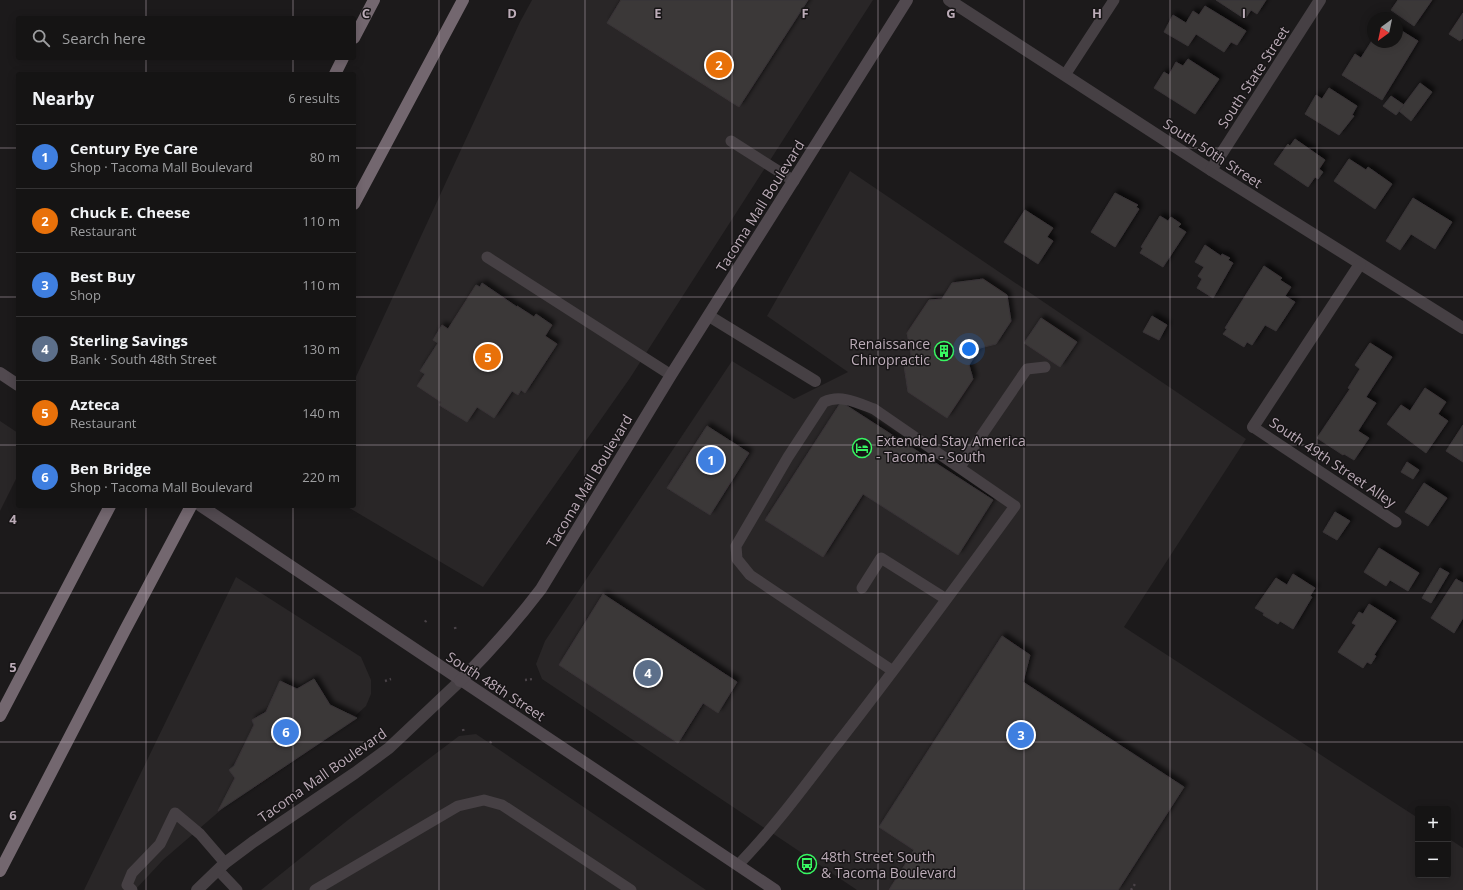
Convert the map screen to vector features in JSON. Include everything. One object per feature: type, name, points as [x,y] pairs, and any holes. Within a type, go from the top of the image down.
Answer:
[{"type":"highway","points":[[356,34],[374,0]]},
{"type":"highway","points":[[356,200],[463,0]]},
{"type":"highway","points":[[424,75],[470,0]]},
{"type":"highway","points":[[336,72],[342,60]]},
{"type":"highway","points":[[0,716],[109,508]]},
{"type":"highway","points":[[0,871],[190,508]]},
{"type":"main road","name":"Tacoma Mall Boulevard","points":[[460,681],[487,654],[541,589],[671,375],[907,0]]},
{"type":"main road","points":[[0,373],[16,384]]},
{"type":"main road","name":"South 48th Street","points":[[204,508],[460,681],[775,890]]},
{"type":"street","name":"South 50th Street","points":[[949,0],[1211,170],[1463,328]]},
{"type":"street","name":"South State Street","points":[[1211,170],[1320,0]]},
{"type":"street","points":[[1253,427],[1360,264]]},
{"type":"street","points":[[709,316],[815,381]]},
{"type":"street","name":"Tacoma Mall Boulevard","points":[[197,890],[222,866],[389,748],[460,681]]},
{"type":"lane","points":[[1065,75],[1114,0]]},
{"type":"lane","points":[[731,141],[794,181]]},
{"type":"lane","points":[[487,257],[671,375]]},
{"type":"lane","points":[[960,467],[1027,369],[1044,367]]},
{"type":"lane","points":[[738,865],[765,837],[893,671],[1015,506],[960,467],[874,410],[850,400],[832,398],[824,402],[792,451],[736,546],[737,559],[750,575],[893,671]]},
{"type":"lane","name":"South 49th Street Alley","points":[[1253,427],[1396,522]]},
{"type":"lane","points":[[862,588],[881,558],[946,599]]},
{"type":"lane","points":[[315,890],[445,812],[469,802],[484,800],[502,805],[631,890]]},
{"type":"lane","points":[[132,890],[127,885],[132,872],[160,844],[175,813],[200,834],[222,866],[236,890]]},
{"type":"path","points":[[425,622],[428,618]]},
{"type":"path","points":[[455,627],[456,632]]},
{"type":"path","points":[[525,680],[533,678]]},
{"type":"path","points":[[384,681],[390,679]]},
{"type":"path","points":[[463,729],[464,733]]},
{"type":"path","points":[[490,743],[493,738]]},
{"type":"path","points":[[1132,890],[1135,884]]},
{"type":"shaded area","points":[[532,0],[873,0],[630,378],[483,587],[349,508],[356,508],[356,377],[520,22]]},
{"type":"shaded area","points":[[850,171],[1246,439],[1124,627],[1415,816],[1415,878],[1451,878],[1451,840],[1463,848],[1463,890],[857,890],[542,679],[536,664],[545,641],[732,361],[794,399],[848,372],[767,316]]},
{"type":"shaded area","points":[[0,421],[16,432],[16,479],[0,511]]},
{"type":"shaded area","points":[[236,577],[361,657],[371,680],[371,694],[366,706],[342,728],[222,809],[163,860],[135,890],[84,890]]},
{"type":"shaded area","points":[[476,734],[706,890],[261,890],[348,820],[459,736]]},
{"type":"building","points":[[621,0],[808,0],[739,107],[607,23]]},
{"type":"building","points":[[1216,0],[1266,0],[1257,14],[1251,10],[1245,19]]},
{"type":"building","points":[[1398,0],[1432,0],[1414,26],[1403,18],[1403,12],[1394,12],[1391,10]]},
{"type":"building","points":[[1205,6],[1246,31],[1237,45],[1231,42],[1224,52],[1196,34],[1188,46],[1164,32],[1173,15],[1186,23],[1193,11],[1199,15]]},
{"type":"building","points":[[1463,13],[1463,38],[1460,41],[1449,34]]},
{"type":"building","points":[[1403,32],[1418,41],[1382,100],[1342,75],[1355,54],[1361,58],[1367,48],[1403,48]]},
{"type":"building","points":[[1188,59],[1219,79],[1195,114],[1154,88],[1164,72],[1169,75],[1176,62],[1183,66]]},
{"type":"building","points":[[1420,83],[1432,92],[1411,121],[1399,111]]},
{"type":"building","points":[[1329,88],[1357,106],[1352,115],[1354,116],[1339,135],[1305,114],[1316,95],[1322,99]]},
{"type":"building","points":[[1391,96],[1404,105],[1396,115],[1383,106]]},
{"type":"building","points":[[1295,139],[1325,160],[1319,169],[1323,172],[1318,179],[1315,177],[1308,187],[1274,164],[1288,144],[1290,146]]},
{"type":"building","points":[[1349,159],[1366,170],[1368,167],[1392,184],[1375,209],[1334,181]]},
{"type":"building","points":[[1115,193],[1138,205],[1136,207],[1139,209],[1115,247],[1091,232]]},
{"type":"building","points":[[1413,198],[1452,222],[1435,249],[1411,234],[1400,250],[1386,241]]},
{"type":"building","points":[[1025,210],[1053,228],[1047,237],[1053,241],[1038,264],[1004,242]]},
{"type":"building","points":[[1160,216],[1168,221],[1171,217],[1181,224],[1178,227],[1186,232],[1163,267],[1140,253],[1143,248],[1141,247]]},
{"type":"building","points":[[1205,245],[1221,256],[1222,254],[1230,258],[1228,260],[1233,263],[1213,298],[1197,288],[1202,279],[1198,276],[1204,267],[1195,262]]},
{"type":"building","points":[[1264,266],[1282,278],[1280,280],[1291,287],[1285,296],[1295,302],[1276,331],[1265,325],[1252,345],[1247,342],[1244,347],[1223,334],[1227,329],[1225,328]]},
{"type":"building","name":"Renaissance Chiropractic","points":[[983,279],[1007,295],[1011,321],[996,344],[980,348],[969,365],[973,379],[947,418],[908,392],[904,366],[911,355],[907,333],[929,300],[942,299],[952,283]]},
{"type":"building","points":[[482,283],[517,307],[534,317],[536,314],[552,325],[545,336],[557,344],[525,393],[521,390],[518,395],[512,391],[494,418],[477,407],[467,422],[439,405],[441,402],[417,386],[425,374],[420,371],[438,343],[433,340],[442,325],[448,329],[476,285],[480,287]]},
{"type":"building","points":[[1152,316],[1167,325],[1159,340],[1143,332]]},
{"type":"building","points":[[1041,318],[1077,342],[1060,367],[1024,343]]},
{"type":"building","points":[[1370,343],[1392,357],[1366,397],[1376,403],[1358,431],[1369,438],[1354,460],[1344,454],[1343,455],[1317,438],[1350,389],[1348,388],[1360,369],[1355,365]]},
{"type":"building","points":[[1425,388],[1446,402],[1438,414],[1448,421],[1426,453],[1387,424],[1401,405],[1410,411]]},
{"type":"building","name":"Extended Stay America - Tacoma - South","points":[[841,402],[993,500],[958,555],[863,494],[823,557],[765,520]]},
{"type":"building","points":[[1463,425],[1463,462],[1446,451]]},
{"type":"building","points":[[707,426],[749,453],[710,515],[667,488]]},
{"type":"building","points":[[1407,462],[1419,470],[1413,479],[1401,472]]},
{"type":"building","points":[[1424,483],[1447,498],[1428,526],[1405,512]]},
{"type":"building","points":[[1335,512],[1350,521],[1337,540],[1323,532]]},
{"type":"building","points":[[1379,548],[1419,573],[1408,591],[1390,580],[1386,586],[1364,572]]},
{"type":"building","points":[[1440,568],[1449,573],[1431,603],[1422,598]]},
{"type":"building","points":[[1293,574],[1315,588],[1310,596],[1312,597],[1293,629],[1280,621],[1278,624],[1255,608],[1276,578],[1287,585]]},
{"type":"building","points":[[1456,579],[1463,583],[1463,618],[1454,633],[1431,618]]},
{"type":"building","points":[[603,594],[737,682],[718,713],[703,703],[678,743],[559,665]]},
{"type":"building","points":[[1369,604],[1396,621],[1374,655],[1376,656],[1371,664],[1367,662],[1363,668],[1338,652],[1356,625],[1352,623],[1359,612],[1363,614]]},
{"type":"building","points":[[1002,636],[1030,655],[1023,682],[1184,787],[1118,890],[889,890],[914,850],[879,827]]},
{"type":"building","points":[[314,679],[330,705],[357,718],[218,811],[235,778],[229,770],[234,766],[254,725],[252,720],[266,712],[280,681],[297,689]]},
{"type":"place","name":"Chuck E. Cheese","points":[[719,65]]},
{"type":"place","name":"Renaissance Chiropractic","points":[[944,351]]},
{"type":"place","name":"Azteca","points":[[488,357]]},
{"type":"place","name":"Extended Stay America - Tacoma - South","points":[[862,448]]},
{"type":"place","name":"Century Eye Care","points":[[711,460]]},
{"type":"place","name":"Sterling Savings","points":[[648,673]]},
{"type":"place","name":"Ben Bridge","points":[[286,732]]},
{"type":"place","name":"Best Buy","points":[[1021,735]]},
{"type":"place","name":"48th Street South & Tacoma Boulevard","points":[[807,864]]}]
